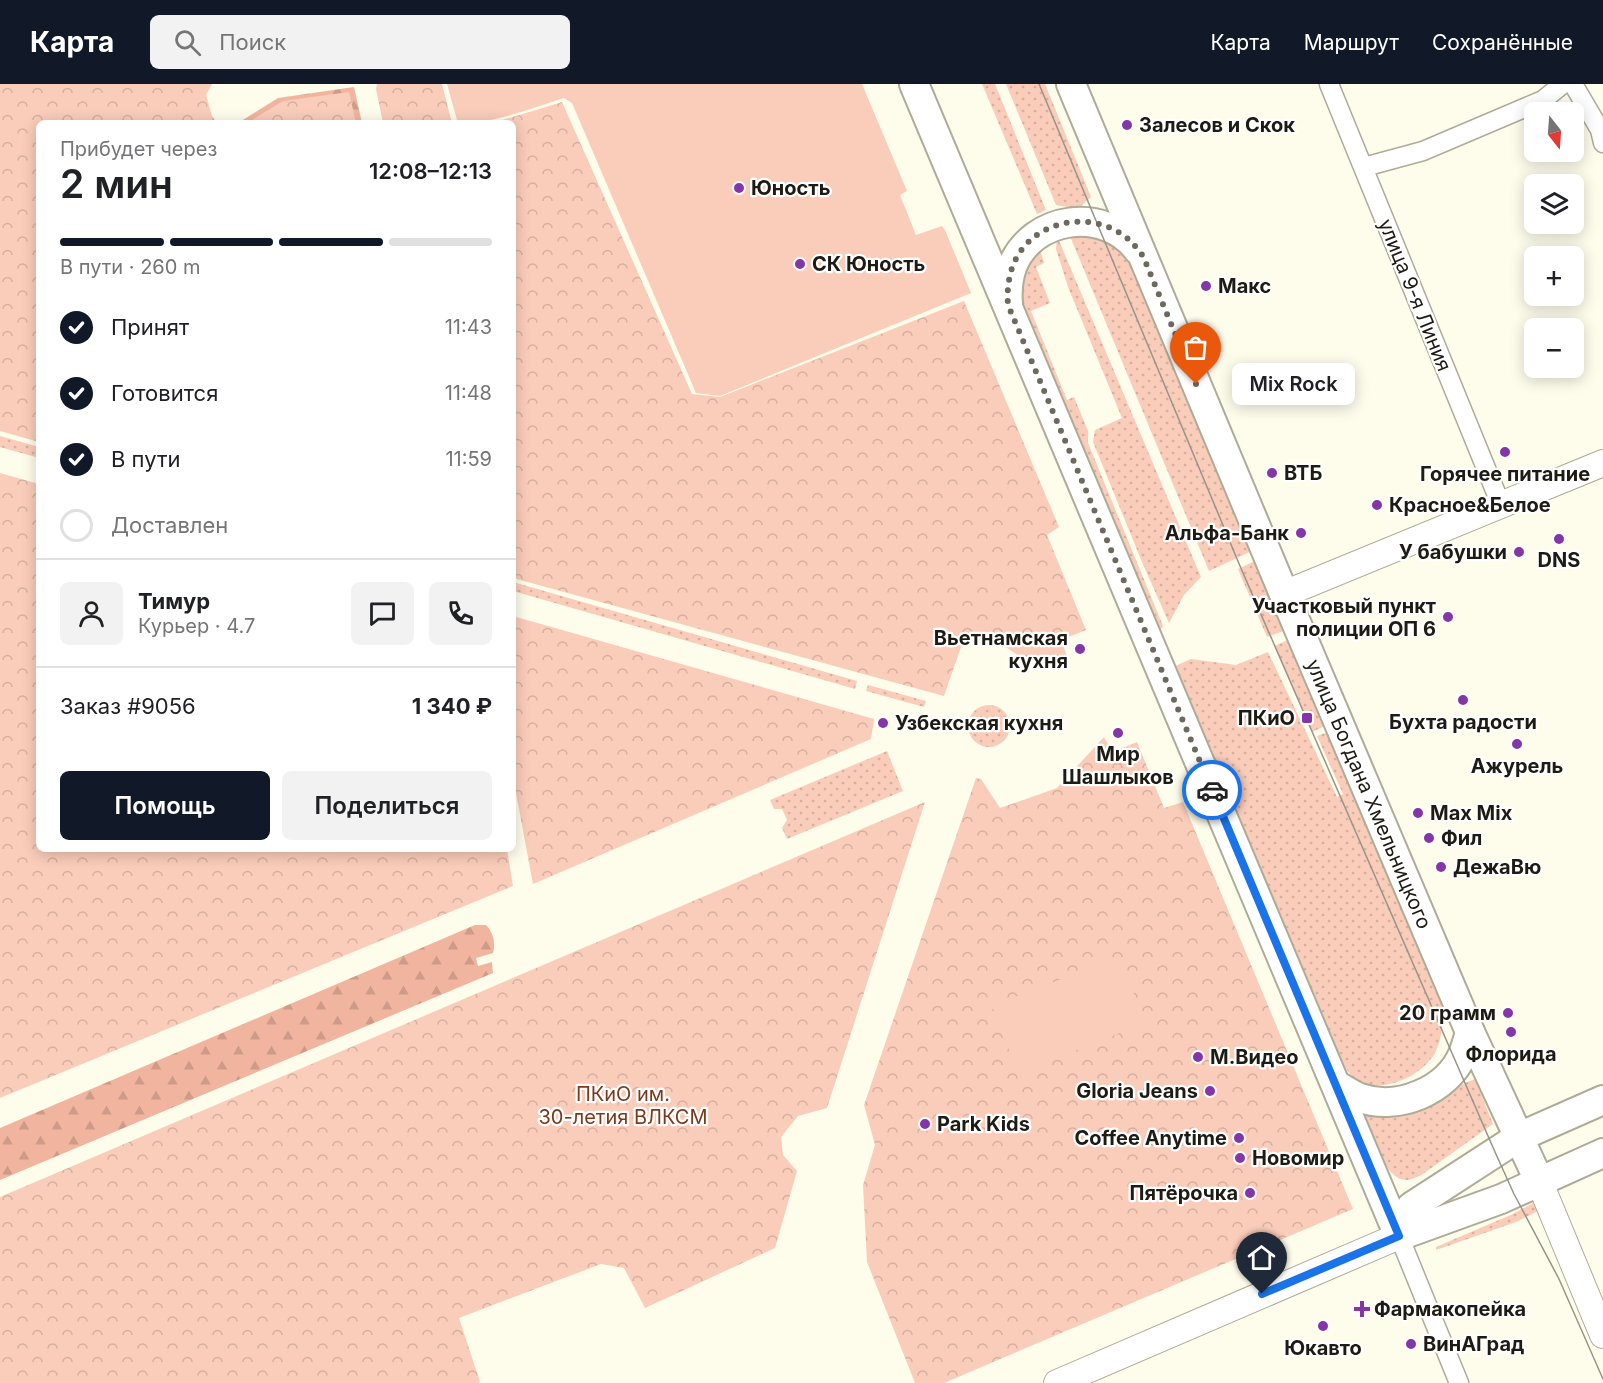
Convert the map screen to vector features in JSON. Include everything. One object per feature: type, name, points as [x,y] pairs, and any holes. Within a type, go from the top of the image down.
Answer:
[{"type":"main road","points":[[914,84],[1399,1236]]},
{"type":"main road","name":"улица Богдана Хмельницкого","points":[[1071,84],[1470,1032],[1540,1183],[1603,1335]]},
{"type":"main road","points":[[1008,305],[1007,285],[1012,266],[1023,249],[1037,235],[1056,225],[1083,221],[1107,226],[1121,233],[1143,256]]},
{"type":"main road","points":[[1284,594],[1603,463]]},
{"type":"main road","points":[[1336,1085],[1359,1098],[1378,1102],[1399,1101],[1419,1096],[1443,1081],[1458,1064],[1470,1032]]},
{"type":"main road","points":[[1399,1236],[1411,1207],[1519,1137],[1603,1100]]},
{"type":"main road","points":[[1057,1383],[1102,1374],[1399,1236],[1501,1199],[1603,1153]]},
{"type":"street","name":"улица 9-я Линия","points":[[1329,84],[1501,506]]},
{"type":"street","points":[[1364,166],[1423,151],[1455,138],[1543,100],[1563,84]]},
{"type":"street","points":[[1574,84],[1600,130],[1603,143]]},
{"type":"street","points":[[1399,1236],[1459,1383]]},
{"type":"green space","points":[[0,84],[212,84],[206,95],[215,120],[36,120],[36,441],[0,431]]},
{"type":"green space","points":[[377,84],[442,84],[451,120],[382,120]]},
{"type":"green space","name":"СК Юность","points":[[447,84],[862,84],[907,191],[900,195],[916,235],[942,226],[971,293],[720,396],[696,393],[572,103],[564,98],[494,119],[457,120]]},
{"type":"green space","points":[[982,84],[995,84],[1046,210],[1037,214]]},
{"type":"green space","points":[[1006,84],[1045,84],[1091,197],[1078,209],[1056,205]]},
{"type":"green space","points":[[354,87],[361,120],[243,120],[278,98]]},
{"type":"green space","points":[[349,92],[355,120],[252,120],[283,101]]},
{"type":"green space","points":[[562,102],[692,394],[720,397],[964,301],[1059,527],[1047,535],[1086,630],[1061,640],[1067,656],[1025,660],[989,636],[961,647],[944,696],[516,579],[516,120],[503,120]]},
{"type":"green space","points":[[1067,229],[1122,243],[1256,549],[1209,571]]},
{"type":"green space","points":[[1057,236],[1201,577],[1184,595],[1169,623],[1093,442],[1095,430],[1122,418],[1068,287],[1056,249]]},
{"type":"green space","points":[[1039,246],[1044,263],[1036,267],[1050,303],[1031,311],[1067,400],[1074,397],[1088,431],[1088,443],[1163,626],[1160,631],[1023,306],[1021,292],[1027,259]]},
{"type":"green space","points":[[0,436],[36,446],[36,457],[0,447]]},
{"type":"green space","points":[[0,473],[36,483],[36,852],[507,852],[513,886],[0,1098]]},
{"type":"green space","points":[[1259,559],[1289,629],[1267,637],[1238,569]]},
{"type":"green space","points":[[516,583],[857,681],[855,689],[516,592]]},
{"type":"green space","points":[[516,617],[874,719],[871,739],[533,884],[516,793]]},
{"type":"green space","points":[[1293,638],[1331,723],[1312,732],[1274,646]]},
{"type":"green space","points":[[1268,652],[1337,797],[1343,794],[1317,736],[1331,731],[1445,1007],[1442,1030],[1435,1053],[1421,1069],[1400,1081],[1378,1085],[1357,1080],[1348,1072],[1337,1054],[1173,667],[1191,659],[1236,665]]},
{"type":"green space","points":[[868,685],[926,701],[924,707],[866,691]]},
{"type":"green space","points":[[989,705],[1004,711],[1010,726],[1004,741],[989,747],[974,741],[968,726],[974,711]]},
{"type":"green space","points":[[1104,737],[1112,752],[1137,742],[1164,808],[1183,802],[1353,1209],[944,1383],[915,1383],[867,1262],[863,1185],[875,1145],[864,1105],[976,778],[981,779],[1000,808],[1057,788]]},
{"type":"green space","points":[[887,751],[903,791],[787,839],[782,828],[787,820],[782,809],[774,809],[770,800]]},
{"type":"green space","name":"ПКиО им. 30-летия ВЛКСМ","points":[[925,802],[827,1108],[798,1116],[781,1137],[783,1155],[797,1171],[775,1248],[645,1308],[624,1268],[601,1264],[459,1318],[480,1382],[478,1383],[0,1383],[0,1197]]},
{"type":"green space","points":[[475,925],[486,925],[492,934],[493,953],[476,958],[478,966],[492,962],[493,973],[0,1180],[0,1128]]},
{"type":"green space","points":[[1120,956],[1145,1023],[1018,1073],[992,1006]]},
{"type":"green space","points":[[1475,1079],[1493,1124],[1420,1176],[1407,1180],[1392,1173],[1380,1155],[1365,1116],[1407,1113]]},
{"type":"green space","points":[[1533,1203],[1538,1211],[1516,1222],[1436,1250],[1436,1247]]},
{"type":"tram line","points":[[1039,84],[1240,566],[1495,1152],[1514,1194],[1559,1279],[1603,1379]]},
{"type":"way so far","points":[[1196,384],[1143,256],[1121,233],[1097,223],[1069,222],[1056,225],[1037,235],[1023,249],[1012,266],[1007,285],[1008,305],[1212,790]]},
{"type":"place","name":"Залесов и Скок","points":[[1127,125]]},
{"type":"place","name":"Юность","points":[[739,188]]},
{"type":"place","name":"СК Юность","points":[[800,264]]},
{"type":"place","name":"Макс","points":[[1206,286]]},
{"type":"place","name":"Mix Rock","points":[[1196,384]]},
{"type":"place","name":"Горячее питание","points":[[1505,452]]},
{"type":"place","name":"ВТБ","points":[[1272,473]]},
{"type":"place","name":"Красное&Белое","points":[[1377,505]]},
{"type":"place","name":"Альфа-Банк","points":[[1301,533]]},
{"type":"place","name":"DNS","points":[[1559,539]]},
{"type":"place","name":"У бабушки","points":[[1519,552]]},
{"type":"place","name":"Участковый пункт полиции ОП 6","points":[[1448,617]]},
{"type":"place","name":"Вьетнамская кухня","points":[[1080,649]]},
{"type":"place","name":"Бухта радости","points":[[1463,700]]},
{"type":"place","name":"ПКиО","points":[[1307,718]]},
{"type":"place","name":"Узбекская кухня","points":[[883,723]]},
{"type":"place","name":"Мир Шашлыков","points":[[1118,733]]},
{"type":"place","name":"Ажурель","points":[[1517,744]]},
{"type":"place","name":"Max Mix","points":[[1418,813]]},
{"type":"place","name":"Фил","points":[[1429,838]]},
{"type":"place","name":"ДежаВю","points":[[1441,867]]},
{"type":"place","name":"20 грамм","points":[[1508,1013]]},
{"type":"place","name":"Флорида","points":[[1511,1032]]},
{"type":"place","name":"М.Видео","points":[[1198,1057]]},
{"type":"place","name":"Gloria Jeans","points":[[1210,1091]]},
{"type":"place","name":"Park Kids","points":[[925,1124]]},
{"type":"place","name":"Coffee Anytime","points":[[1239,1138]]},
{"type":"place","name":"Новомир","points":[[1240,1158]]},
{"type":"place","name":"Пятёрочка","points":[[1250,1193]]},
{"type":"place","name":"Фармакопейка","points":[[1362,1309]]},
{"type":"place","name":"Юкавто","points":[[1323,1326]]},
{"type":"place","name":"ВинАГрад","points":[[1411,1344]]},
{"type":"route","points":[[1212,790],[1399,1236],[1262,1294]]}]
